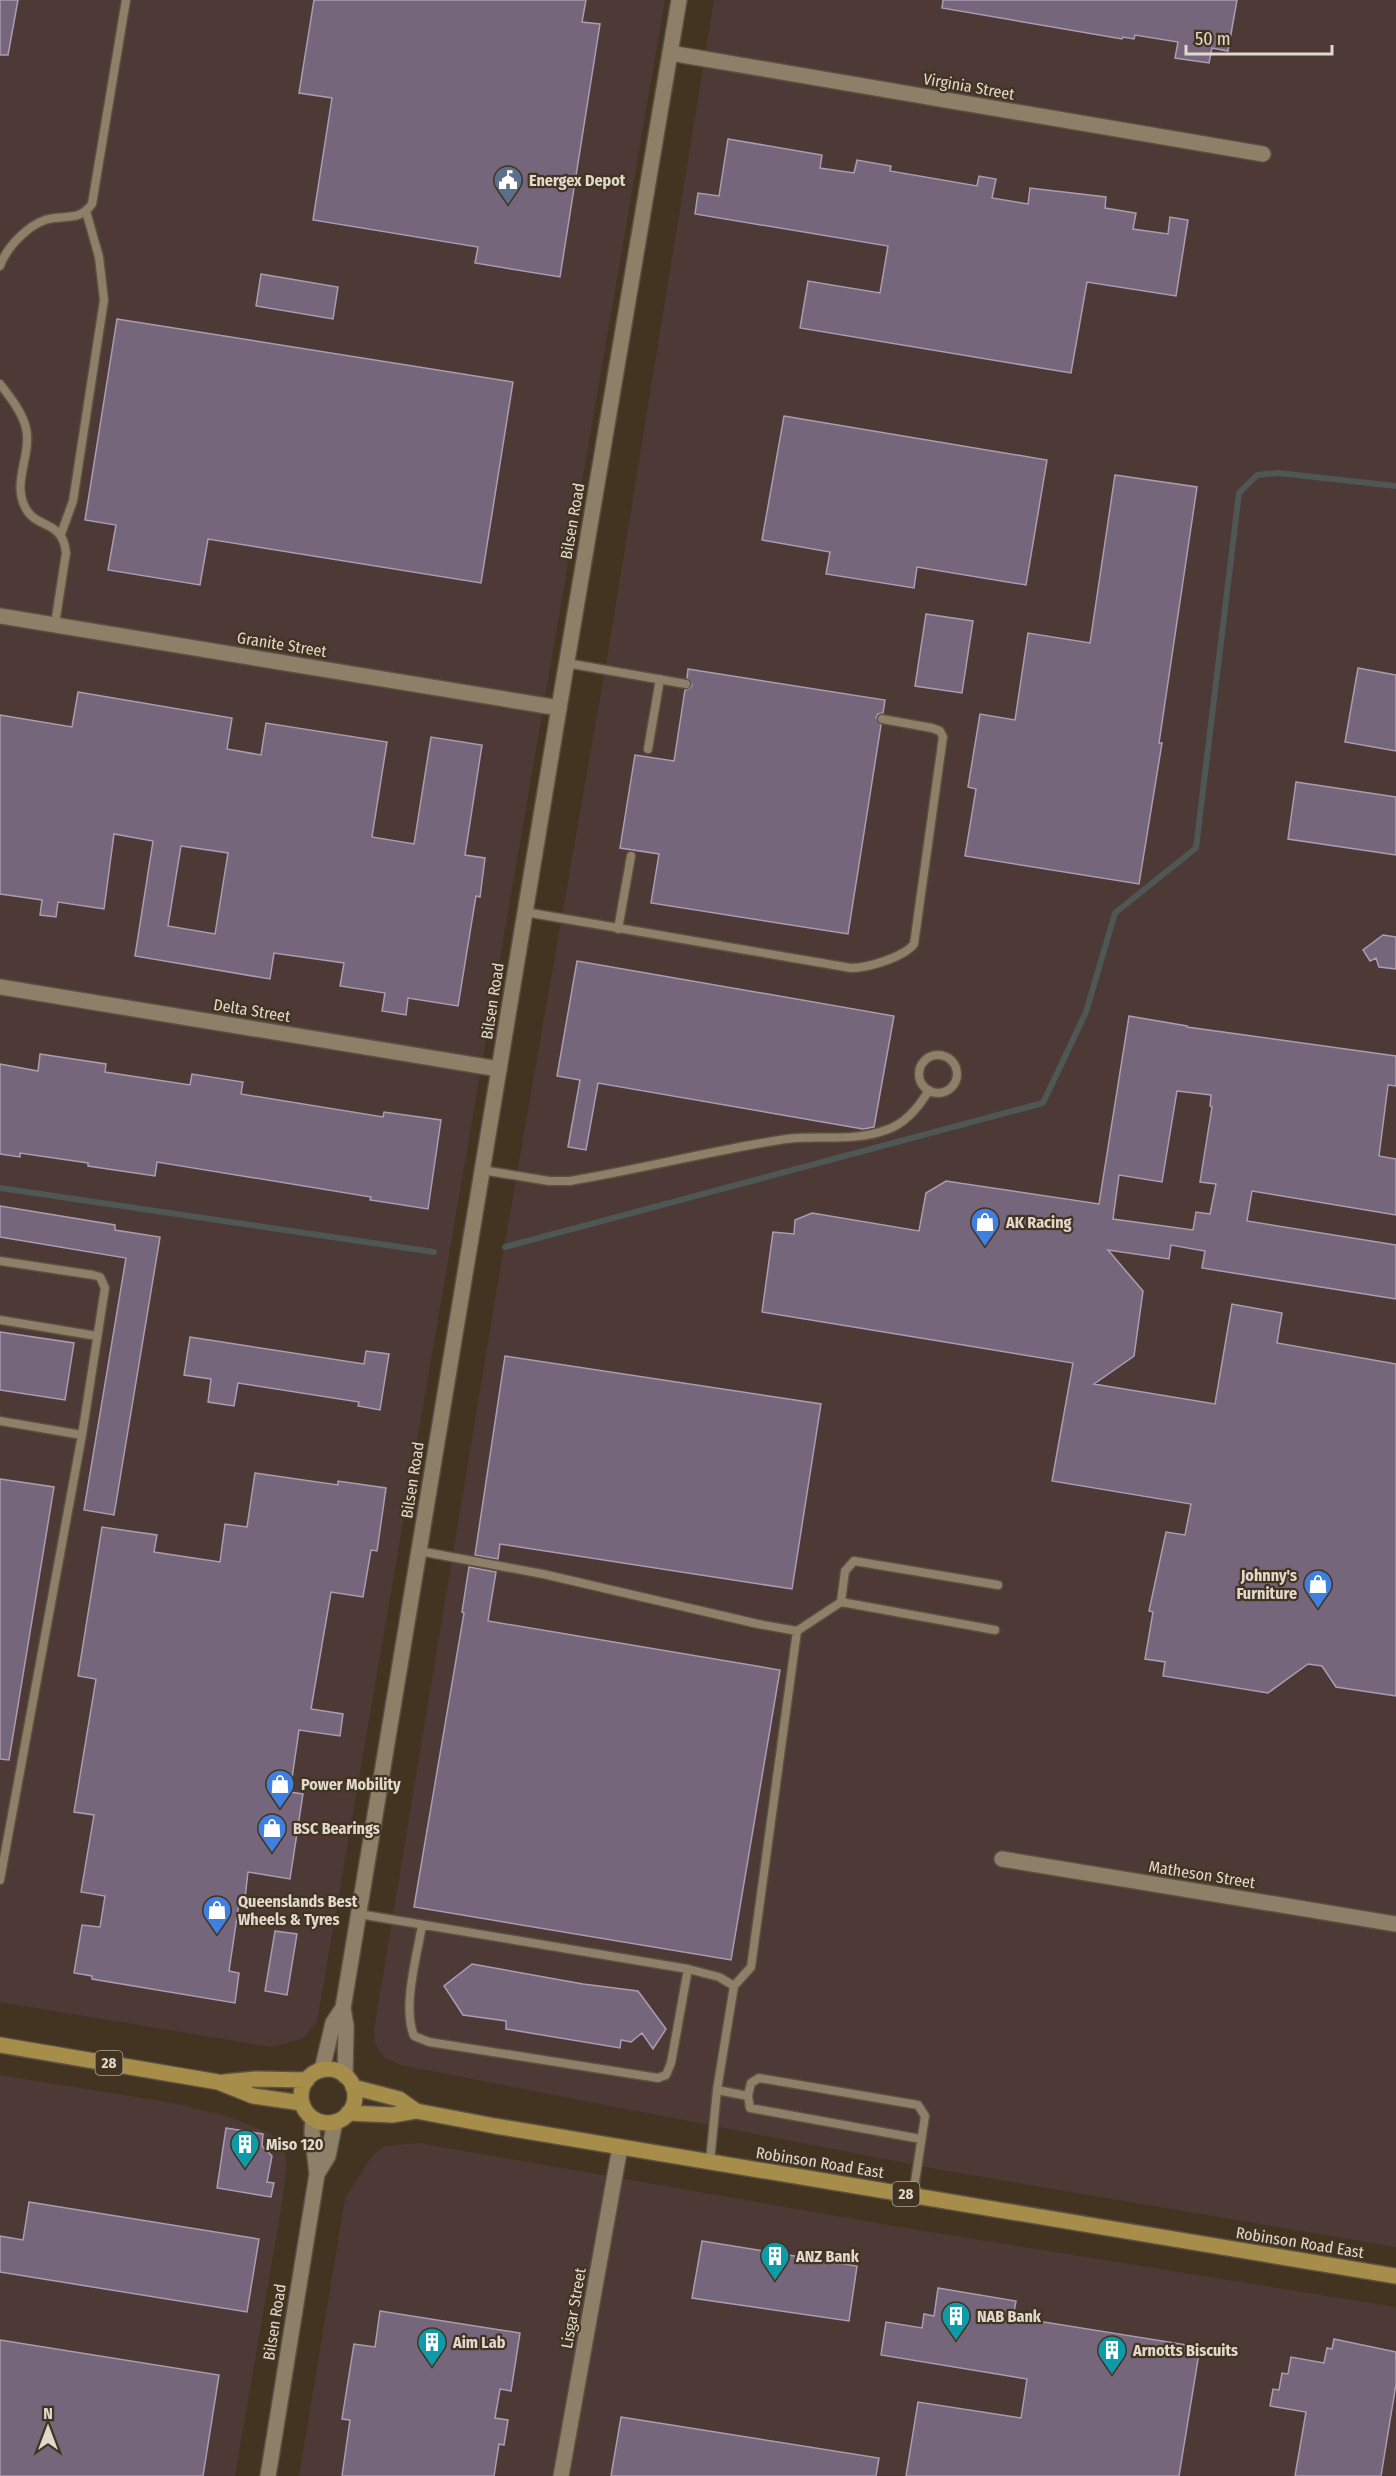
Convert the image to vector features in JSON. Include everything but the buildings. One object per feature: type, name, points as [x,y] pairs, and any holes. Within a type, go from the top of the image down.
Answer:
[{"type":"main road","name":"28","points":[[0,2045],[218,2082],[253,2096],[302,2103]]},
{"type":"main road","points":[[313,2119],[302,2103],[303,2087],[307,2080],[322,2070]]},
{"type":"main road","name":"28","points":[[322,2070],[338,2071],[349,2081]]},
{"type":"main road","name":"28","points":[[218,2082],[256,2079],[307,2080]]},
{"type":"main road","points":[[342,2118],[353,2105],[349,2081]]},
{"type":"main road","name":"Robinson Road East","points":[[349,2081],[399,2099],[417,2111]]},
{"type":"main road","name":"Robinson Road East","points":[[342,2118],[417,2111],[495,2126],[1396,2276]]},
{"type":"main road","name":"28","points":[[313,2119],[320,2122],[342,2118]]},
{"type":"street","name":"Bilsen Road","points":[[349,2081],[343,2008],[558,708],[680,0]]},
{"type":"street","name":"Virginia Street","points":[[670,53],[1263,154]]},
{"type":"street","name":"Granite Street","points":[[0,616],[558,708]]},
{"type":"street","name":"Delta Street","points":[[0,987],[499,1069]]},
{"type":"street","name":"Matheson Street","points":[[1002,1859],[1396,1924]]},
{"type":"street","name":"Bilsen Road","points":[[322,2070],[333,2023],[343,2008]]},
{"type":"street","name":"Bilsen Road","points":[[317,2174],[328,2156],[342,2118]]},
{"type":"street","name":"Bilsen Road","points":[[268,2476],[317,2174],[312,2132],[313,2119]]},
{"type":"street","name":"Lisgar Street","points":[[561,2476],[620,2147]]},
{"type":"lane","points":[[0,267],[3,258],[22,235],[43,220],[70,218],[87,211],[92,204],[126,0]]},
{"type":"lane","points":[[61,534],[73,501],[104,300],[99,257],[87,211]]},
{"type":"lane","points":[[0,384],[21,416],[26,430],[21,485],[25,508],[32,517],[53,526],[61,534],[66,553],[55,624]]},
{"type":"lane","points":[[566,663],[686,684]]},
{"type":"lane","points":[[648,749],[660,680]]},
{"type":"lane","points":[[525,912],[852,968],[860,968],[909,950],[914,944],[943,737],[940,732],[932,728],[882,719]]},
{"type":"lane","points":[[618,928],[631,856]]},
{"type":"lane","points":[[932,1055],[948,1057],[956,1065],[957,1081],[945,1092],[929,1090],[919,1077],[923,1062],[932,1055]]},
{"type":"lane","points":[[482,1170],[549,1181],[570,1181],[790,1139],[870,1135],[888,1130],[907,1117],[918,1107],[929,1090]]},
{"type":"lane","points":[[0,1261],[100,1277],[105,1288],[82,1435],[0,1880]]},
{"type":"lane","points":[[0,1320],[97,1336]]},
{"type":"lane","points":[[0,1421],[82,1435]]},
{"type":"lane","points":[[419,1551],[543,1574],[797,1631],[841,1602],[995,1630]]},
{"type":"lane","points":[[841,1602],[845,1571],[854,1561],[998,1585]]},
{"type":"lane","points":[[710,2161],[717,2090],[734,1986],[751,1967],[753,1960],[797,1631]]},
{"type":"lane","points":[[359,1914],[688,1969],[719,1977],[734,1986]]},
{"type":"lane","points":[[422,1924],[409,2024],[414,2036],[429,2042],[658,2078],[666,2075],[671,2063],[688,1969]]},
{"type":"lane","points":[[913,2195],[925,2116],[918,2105],[759,2078],[751,2083],[748,2096],[750,2108],[921,2139]]},
{"type":"lane","points":[[717,2090],[748,2096]]},
{"type":"shaded area","points":[[0,0],[665,0],[317,2022],[302,2039],[271,2047],[0,2002]]},
{"type":"shaded area","points":[[714,0],[1396,0],[1396,2247],[941,2170],[400,2065],[384,2057],[375,2044],[374,2029],[498,1282],[608,652]]},
{"type":"shaded area","points":[[0,2075],[173,2103],[227,2116],[272,2134],[285,2151],[286,2170],[282,2204],[235,2476],[0,2476]]},
{"type":"shaded area","points":[[419,2143],[900,2227],[1396,2307],[1396,2476],[299,2476],[345,2199],[371,2157],[384,2146]]},
{"type":"waterway","points":[[505,1247],[1043,1103],[1086,1012],[1115,913],[1196,848],[1239,493],[1257,475],[1278,473],[1396,486]]},
{"type":"waterway","points":[[0,1188],[434,1252]]},
{"type":"place","name":"Energex Depot","points":[[508,206]]},
{"type":"place","name":"AK Racing","points":[[985,1248]]},
{"type":"place","name":"Johnny's Furniture","points":[[1318,1610]]},
{"type":"place","name":"Power Mobility","points":[[280,1810]]},
{"type":"place","name":"BSC Bearings","points":[[272,1854]]},
{"type":"place","name":"Queenslands Best Wheels & Tyres","points":[[217,1936]]},
{"type":"place","name":"Miso 120","points":[[245,2170]]},
{"type":"place","name":"ANZ Bank","points":[[775,2282]]},
{"type":"place","name":"NAB Bank","points":[[956,2342]]},
{"type":"place","name":"Aim Lab","points":[[432,2368]]},
{"type":"place","name":"Arnotts Biscuits","points":[[1112,2376]]}]
